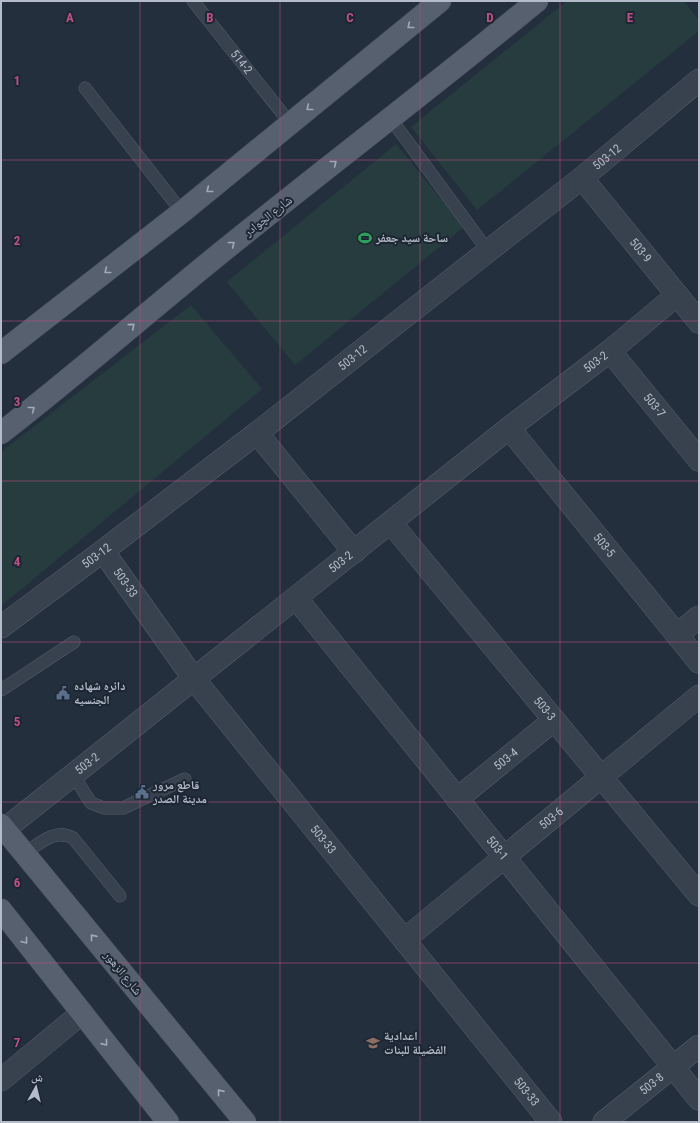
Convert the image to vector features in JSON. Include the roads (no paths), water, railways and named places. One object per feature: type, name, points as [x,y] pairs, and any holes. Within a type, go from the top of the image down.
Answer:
[{"type":"main road","points":[[1,353],[182,212],[440,1]]},
{"type":"main road","name":"شارع الچوادر","points":[[1,433],[41,402],[213,259],[391,119],[537,1]]},
{"type":"main road","name":"شارع الزهور","points":[[3,827],[245,1122]]},
{"type":"main road","points":[[1,910],[168,1122]]},
{"type":"street","name":"503-12","points":[[1,627],[104,551],[257,433],[696,88]]},
{"type":"street","name":"503-9","points":[[582,178],[699,322]]},
{"type":"street","name":"503-2","points":[[3,827],[73,775],[509,428],[610,351],[677,295]]},
{"type":"street","name":"503-7","points":[[610,351],[699,460]]},
{"type":"street","name":"503-5","points":[[509,428],[699,662]]},
{"type":"street","points":[[257,433],[354,552]]},
{"type":"street","name":"503-3","points":[[390,522],[699,895]]},
{"type":"street","name":"503-33","points":[[104,551],[194,679],[551,1122]]},
{"type":"street","name":"503-1","points":[[296,598],[699,1099]]},
{"type":"street","points":[[677,635],[699,617]]},
{"type":"street","name":"503-6","points":[[404,940],[699,696]]},
{"type":"street","name":"503-4","points":[[457,799],[554,720]]},
{"type":"street","points":[[1,1080],[82,1013]]},
{"type":"street","name":"503-8","points":[[604,1122],[699,1046]]},
{"type":"lane","name":"514-2","points":[[193,1],[290,123]]},
{"type":"lane","points":[[84,88],[182,212]]},
{"type":"lane","points":[[391,119],[488,251]]},
{"type":"lane","points":[[1,690],[74,642]]},
{"type":"lane","points":[[73,775],[91,803],[104,808],[123,808],[185,779]]},
{"type":"lane","points":[[25,853],[53,835],[66,835],[73,838],[120,896]]},
{"type":"place","name":"ساحة سيد جعفر","points":[[365,238]]},
{"type":"place","name":"دائره شهاده الجنسيه","points":[[63,693]]},
{"type":"place","name":"قاطع مرور مدينة الصدر","points":[[142,792]]},
{"type":"place","name":"اعدادية الفضيلة للبنات","points":[[373,1043]]}]
